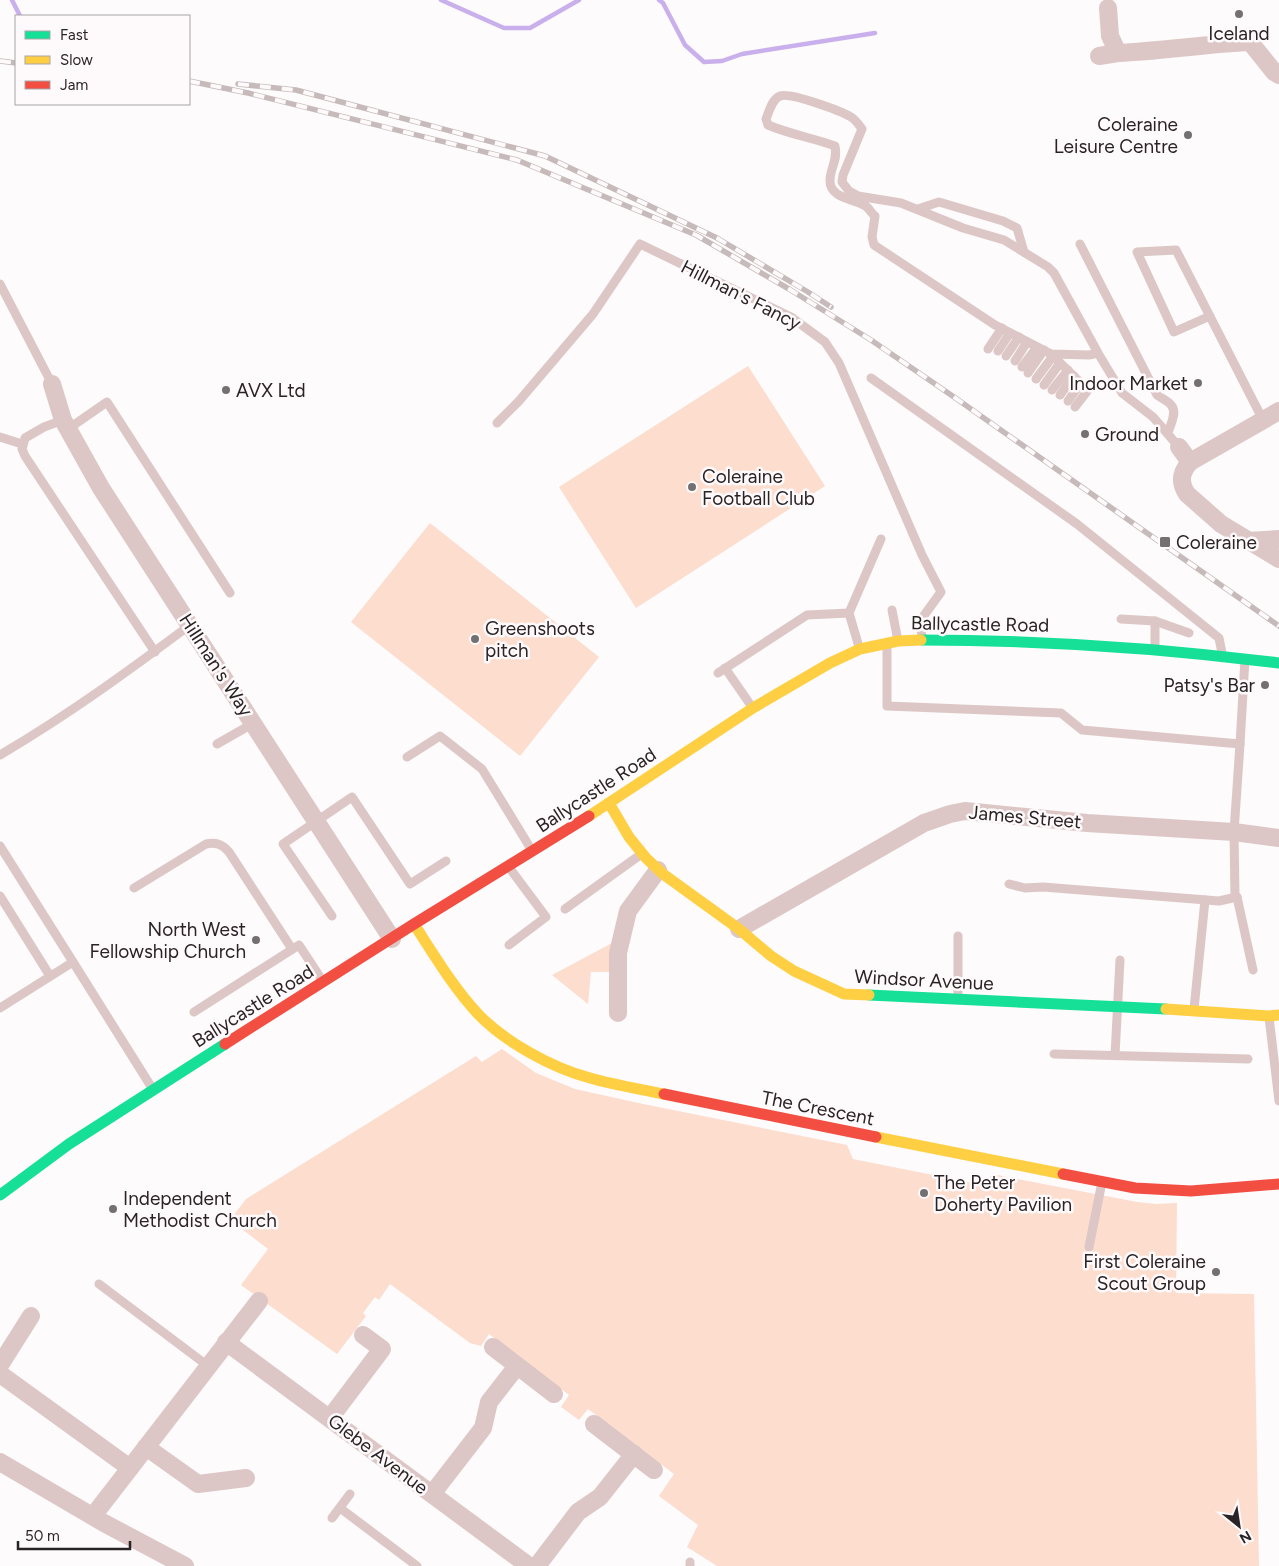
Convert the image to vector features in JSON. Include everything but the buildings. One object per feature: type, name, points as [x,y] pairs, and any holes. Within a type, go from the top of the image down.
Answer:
[{"type":"street","points":[[1108,8],[1110,36],[1118,53]]},
{"type":"street","points":[[1099,56],[1220,43],[1250,42],[1274,72],[1279,75]]},
{"type":"street","name":"Hillman's Way","points":[[52,384],[65,424],[101,488],[392,939]]},
{"type":"street","points":[[1279,411],[1190,462],[1184,468],[1181,477],[1187,494],[1221,524],[1279,559]]},
{"type":"street","points":[[1179,447],[1190,462]]},
{"type":"street","points":[[1247,541],[1279,539]]},
{"type":"street","name":"Ballycastle Road","points":[[1,1193],[69,1144],[414,924],[609,803],[754,708],[830,663],[860,649],[892,642],[922,640],[1061,643],[1223,656],[1279,663]]},
{"type":"street","points":[[1223,656],[1262,648]]},
{"type":"street","name":"Windsor Avenue","points":[[609,803],[629,837],[658,870],[739,929],[771,956],[794,971],[844,994],[1194,1010],[1274,1016]]},
{"type":"street","name":"James Street","points":[[739,929],[898,836],[924,823],[965,811],[1087,823],[1234,832],[1279,838]]},
{"type":"street","points":[[618,1013],[618,953],[628,911],[658,870]]},
{"type":"street","name":"The Crescent","points":[[414,924],[463,996],[490,1027],[541,1058],[563,1069],[590,1078],[1135,1188],[1159,1191],[1191,1191],[1279,1184]]},
{"type":"street","points":[[93,1516],[259,1301]]},
{"type":"street","points":[[0,1365],[31,1316]]},
{"type":"street","points":[[330,1418],[382,1349],[363,1335]]},
{"type":"street","name":"Glebe Avenue","points":[[226,1342],[529,1566]]},
{"type":"street","points":[[493,1347],[554,1394]]},
{"type":"street","points":[[432,1494],[482,1428],[489,1402],[517,1366]]},
{"type":"street","points":[[0,1374],[130,1468]]},
{"type":"street","points":[[594,1424],[654,1470]]},
{"type":"street","points":[[146,1447],[198,1484],[246,1478]]},
{"type":"street","points":[[537,1566],[578,1512],[600,1497],[634,1454]]},
{"type":"street","points":[[0,1462],[185,1566]]},
{"type":"lane","points":[[1076,407],[1088,390],[1049,354],[998,327],[874,244],[872,237],[875,216],[866,207],[842,196],[833,190],[831,186],[830,178],[837,156],[834,146],[768,125],[766,119],[774,99],[781,95],[788,95],[820,104],[853,118],[862,129],[843,176],[842,182],[848,191],[858,196],[901,203],[964,228],[1004,240],[1048,267],[1054,273],[1098,354],[1122,393],[1153,417],[1179,447]]},
{"type":"lane","points":[[918,209],[939,202],[1003,221],[1017,228],[1024,252]]},
{"type":"lane","name":"Hillman's Fancy","points":[[497,423],[519,402],[594,314],[640,244],[791,317],[825,342],[839,363],[922,555],[941,592],[920,621],[922,640]]},
{"type":"lane","points":[[1080,244],[1157,395],[1171,404],[1173,408],[1174,416],[1168,433]]},
{"type":"lane","points":[[1210,316],[1174,332],[1137,252],[1176,250],[1210,316],[1262,420]]},
{"type":"lane","points":[[0,284],[52,384]]},
{"type":"lane","points":[[988,349],[998,327]]},
{"type":"lane","points":[[1002,354],[1019,337]]},
{"type":"lane","points":[[1015,361],[1019,337]]},
{"type":"lane","points":[[1025,370],[1049,354],[1098,354]]},
{"type":"lane","points":[[1036,379],[1049,354]]},
{"type":"lane","points":[[1049,354],[1056,393]]},
{"type":"lane","points":[[1056,393],[1074,376]]},
{"type":"lane","points":[[1056,393],[1074,376]]},
{"type":"lane","points":[[871,378],[1077,524],[1219,638],[1223,656]]},
{"type":"lane","points":[[154,652],[25,456],[22,444],[30,434],[65,424],[107,402],[230,593]]},
{"type":"lane","points":[[0,437],[22,444]]},
{"type":"lane","points":[[860,649],[849,613],[882,539]]},
{"type":"lane","points":[[892,610],[892,642],[887,706],[1060,713],[1082,730],[1240,744]]},
{"type":"lane","points":[[754,708],[721,671],[807,615],[849,613]]},
{"type":"lane","points":[[1121,619],[1155,621],[1189,634]]},
{"type":"lane","points":[[1155,621],[1155,650]]},
{"type":"lane","points":[[0,755],[89,700],[190,625]]},
{"type":"lane","points":[[1245,659],[1234,832],[1235,896],[1237,897],[1253,970]]},
{"type":"lane","points":[[217,744],[254,723]]},
{"type":"lane","points":[[407,757],[440,736],[482,769],[533,851]]},
{"type":"lane","points":[[332,916],[284,844],[316,820],[352,797],[410,884],[446,861]]},
{"type":"lane","points":[[134,888],[206,844],[218,843],[229,852],[292,949]]},
{"type":"lane","points":[[0,846],[154,1090]]},
{"type":"lane","points":[[565,909],[642,853]]},
{"type":"lane","points":[[508,866],[546,917],[509,945]]},
{"type":"lane","points":[[1009,884],[1026,888],[1043,887],[1219,901],[1237,897]]},
{"type":"lane","points":[[0,896],[50,976]]},
{"type":"lane","points":[[1194,1010],[1205,900]]},
{"type":"lane","points":[[958,936],[958,1000]]},
{"type":"lane","points":[[194,1012],[299,944],[324,983]]},
{"type":"lane","points":[[1115,1056],[1120,960]]},
{"type":"lane","points":[[0,1008],[73,962]]},
{"type":"lane","points":[[1274,1016],[1279,1101]]},
{"type":"lane","points":[[1054,1054],[1248,1059]]},
{"type":"lane","points":[[1089,1247],[1102,1182]]},
{"type":"lane","points":[[99,1284],[208,1366]]},
{"type":"lane","points":[[332,1518],[350,1494]]},
{"type":"lane","points":[[340,1508],[417,1566]]},
{"type":"shaded area","name":"Coleraine Football Club","points":[[748,366],[825,486],[636,608],[559,487]]},
{"type":"shaded area","name":"Greenshoots pitch","points":[[430,523],[599,657],[520,756],[351,622]]},
{"type":"shaded area","points":[[614,942],[614,972],[591,972],[588,1004],[552,975]]},
{"type":"shaded area","points":[[502,1049],[536,1073],[575,1089],[847,1145],[853,1159],[983,1185],[992,1174],[1137,1202],[1156,1204],[1177,1203],[1176,1293],[1254,1294],[1259,1566],[717,1566],[687,1547],[698,1525],[659,1496],[674,1474],[588,1409],[579,1420],[561,1407],[569,1395],[489,1334],[481,1346],[470,1343],[390,1284],[379,1300],[375,1297],[363,1313],[366,1316],[337,1354],[241,1285],[268,1249],[230,1220],[246,1199],[476,1056],[482,1062]]},
{"type":"waterway","points":[[12,0],[20,15]]},
{"type":"waterway","points":[[441,0],[504,28],[530,28],[579,0]]},
{"type":"waterway","points":[[659,0],[663,3],[685,45],[704,62],[722,61],[742,54],[875,33]]},
{"type":"railway","points":[[0,61],[15,63]]},
{"type":"railway","points":[[190,81],[248,93],[517,160],[696,235],[789,289],[871,340],[1279,626]]},
{"type":"railway","points":[[238,84],[296,90],[545,156],[717,238],[831,307]]},
{"type":"traffic: fast","points":[[921,640],[1011,641],[1100,646],[1190,653],[1279,663]]},
{"type":"traffic: fast","points":[[869,995],[1166,1009]]},
{"type":"traffic: fast","points":[[0,1195],[69,1144],[225,1044]]},
{"type":"traffic: slow","points":[[589,816],[753,708],[830,663],[860,649],[898,641],[921,640]]},
{"type":"traffic: slow","points":[[609,803],[629,837],[646,858],[663,874],[739,929],[771,956],[794,971],[844,994],[869,995]]},
{"type":"traffic: slow","points":[[414,924],[469,1004],[489,1024],[515,1044],[545,1061],[575,1074],[608,1083],[664,1094]]},
{"type":"traffic: slow","points":[[1166,1009],[1269,1016],[1279,1015]]},
{"type":"traffic: slow","points":[[876,1137],[1063,1174]]},
{"type":"traffic: jam","points":[[225,1044],[589,816]]},
{"type":"traffic: jam","points":[[664,1094],[876,1137]]},
{"type":"traffic: jam","points":[[1063,1174],[1135,1188],[1191,1191],[1279,1184]]},
{"type":"place","name":"Iceland","points":[[1239,14]]},
{"type":"place","name":"Coleraine Leisure Centre","points":[[1188,135]]},
{"type":"place","name":"Indoor Market","points":[[1198,383]]},
{"type":"place","name":"AVX Ltd","points":[[226,390]]},
{"type":"place","name":"Ground","points":[[1085,434]]},
{"type":"place","name":"Coleraine Football Club","points":[[692,487]]},
{"type":"place","name":"Coleraine","points":[[1165,542]]},
{"type":"place","name":"Greenshoots pitch","points":[[475,639]]},
{"type":"place","name":"Patsy's Bar","points":[[1265,685]]},
{"type":"place","name":"North West Fellowship Church","points":[[256,940]]},
{"type":"place","name":"The Peter Doherty Pavilion","points":[[924,1193]]},
{"type":"place","name":"Independent Methodist Church","points":[[113,1209]]},
{"type":"place","name":"First Coleraine Scout Group","points":[[1216,1272]]}]
